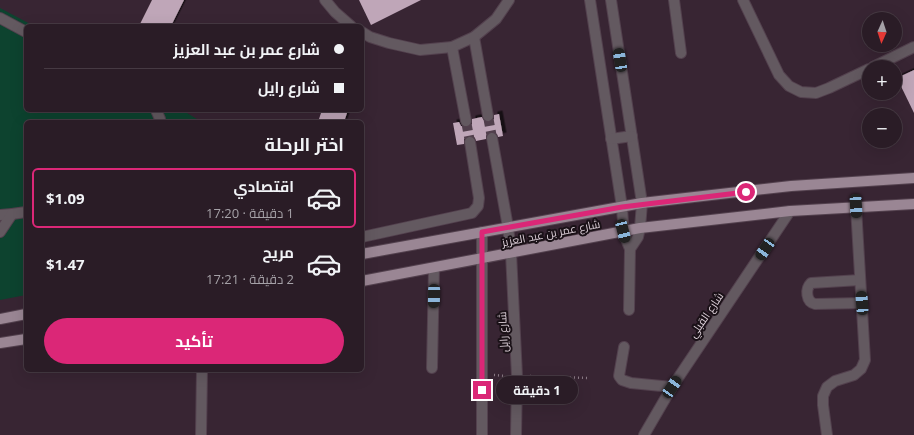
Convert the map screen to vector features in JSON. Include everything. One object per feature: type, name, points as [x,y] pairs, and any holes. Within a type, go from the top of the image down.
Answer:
[{"type":"main road","name":"شارع عمر بن عبد العزيز","points":[[364,254],[642,204],[791,186],[914,178]]},
{"type":"main road","name":"شارع عمر بن عبد العزيز","points":[[364,282],[640,228],[790,211],[856,206],[914,204]]},
{"type":"main road","points":[[0,319],[24,314]]},
{"type":"main road","points":[[0,343],[24,339]]},
{"type":"street","points":[[325,0],[335,12],[349,24]]},
{"type":"street","points":[[364,33],[370,37],[390,43],[420,50],[452,47],[474,37],[496,19],[509,0]]},
{"type":"street","points":[[590,0],[622,207],[623,231],[630,249],[629,310]]},
{"type":"street","points":[[611,0],[642,204],[638,237],[630,249]]},
{"type":"street","points":[[674,0],[681,53]]},
{"type":"street","points":[[743,0],[779,75],[789,86],[801,92],[816,93],[862,72]]},
{"type":"street","points":[[0,18],[24,31]]},
{"type":"street","points":[[474,37],[488,116]]},
{"type":"street","points":[[452,47],[466,120]]},
{"type":"street","points":[[887,60],[914,47]]},
{"type":"street","points":[[611,140],[632,136]]},
{"type":"street","name":"شارع رايل","points":[[492,138],[508,227],[511,253],[517,376],[516,435]]},
{"type":"street","points":[[364,237],[472,212],[478,206],[479,198],[470,142]]},
{"type":"street","points":[[827,435],[823,396],[827,387],[835,381],[854,375],[861,369],[864,360],[856,206]]},
{"type":"street","name":"شارع القبلي","points":[[644,435],[672,387],[790,211]]},
{"type":"street","points":[[0,215],[24,212]]},
{"type":"street","points":[[0,232],[12,214]]},
{"type":"street","name":"شارع رايل","points":[[482,232],[482,435]]},
{"type":"street","points":[[432,368],[434,268]]},
{"type":"street","points":[[860,280],[811,283],[808,288],[808,299],[812,304],[862,303]]},
{"type":"street","points":[[624,347],[620,376],[622,380],[631,383],[672,387]]},
{"type":"street","points":[[201,435],[202,372]]},
{"type":"path","points":[[482,375],[587,378]]},
{"type":"green space","points":[[0,8],[30,24],[24,24],[24,112],[185,112],[199,120],[24,120],[24,295],[0,300]]},
{"type":"building","points":[[152,0],[184,0],[172,24],[140,24]]},
{"type":"building","points":[[359,0],[421,0],[371,25]]},
{"type":"building","points":[[914,70],[914,113],[902,88],[902,76]]},
{"type":"building","points":[[321,112],[347,112],[345,120],[319,120]]},
{"type":"building","points":[[499,114],[503,136],[498,137],[497,134],[491,132],[488,133],[486,139],[476,141],[473,136],[469,136],[464,139],[464,144],[457,145],[453,123],[459,122],[461,126],[467,127],[472,124],[472,119],[482,117],[485,122],[490,122],[494,119],[494,115]]},
{"type":"tunnel","points":[[488,116],[492,138]]},
{"type":"tunnel","points":[[466,121],[470,142]]},
{"type":"route","points":[[482,390],[482,232],[622,207],[746,192]]}]
